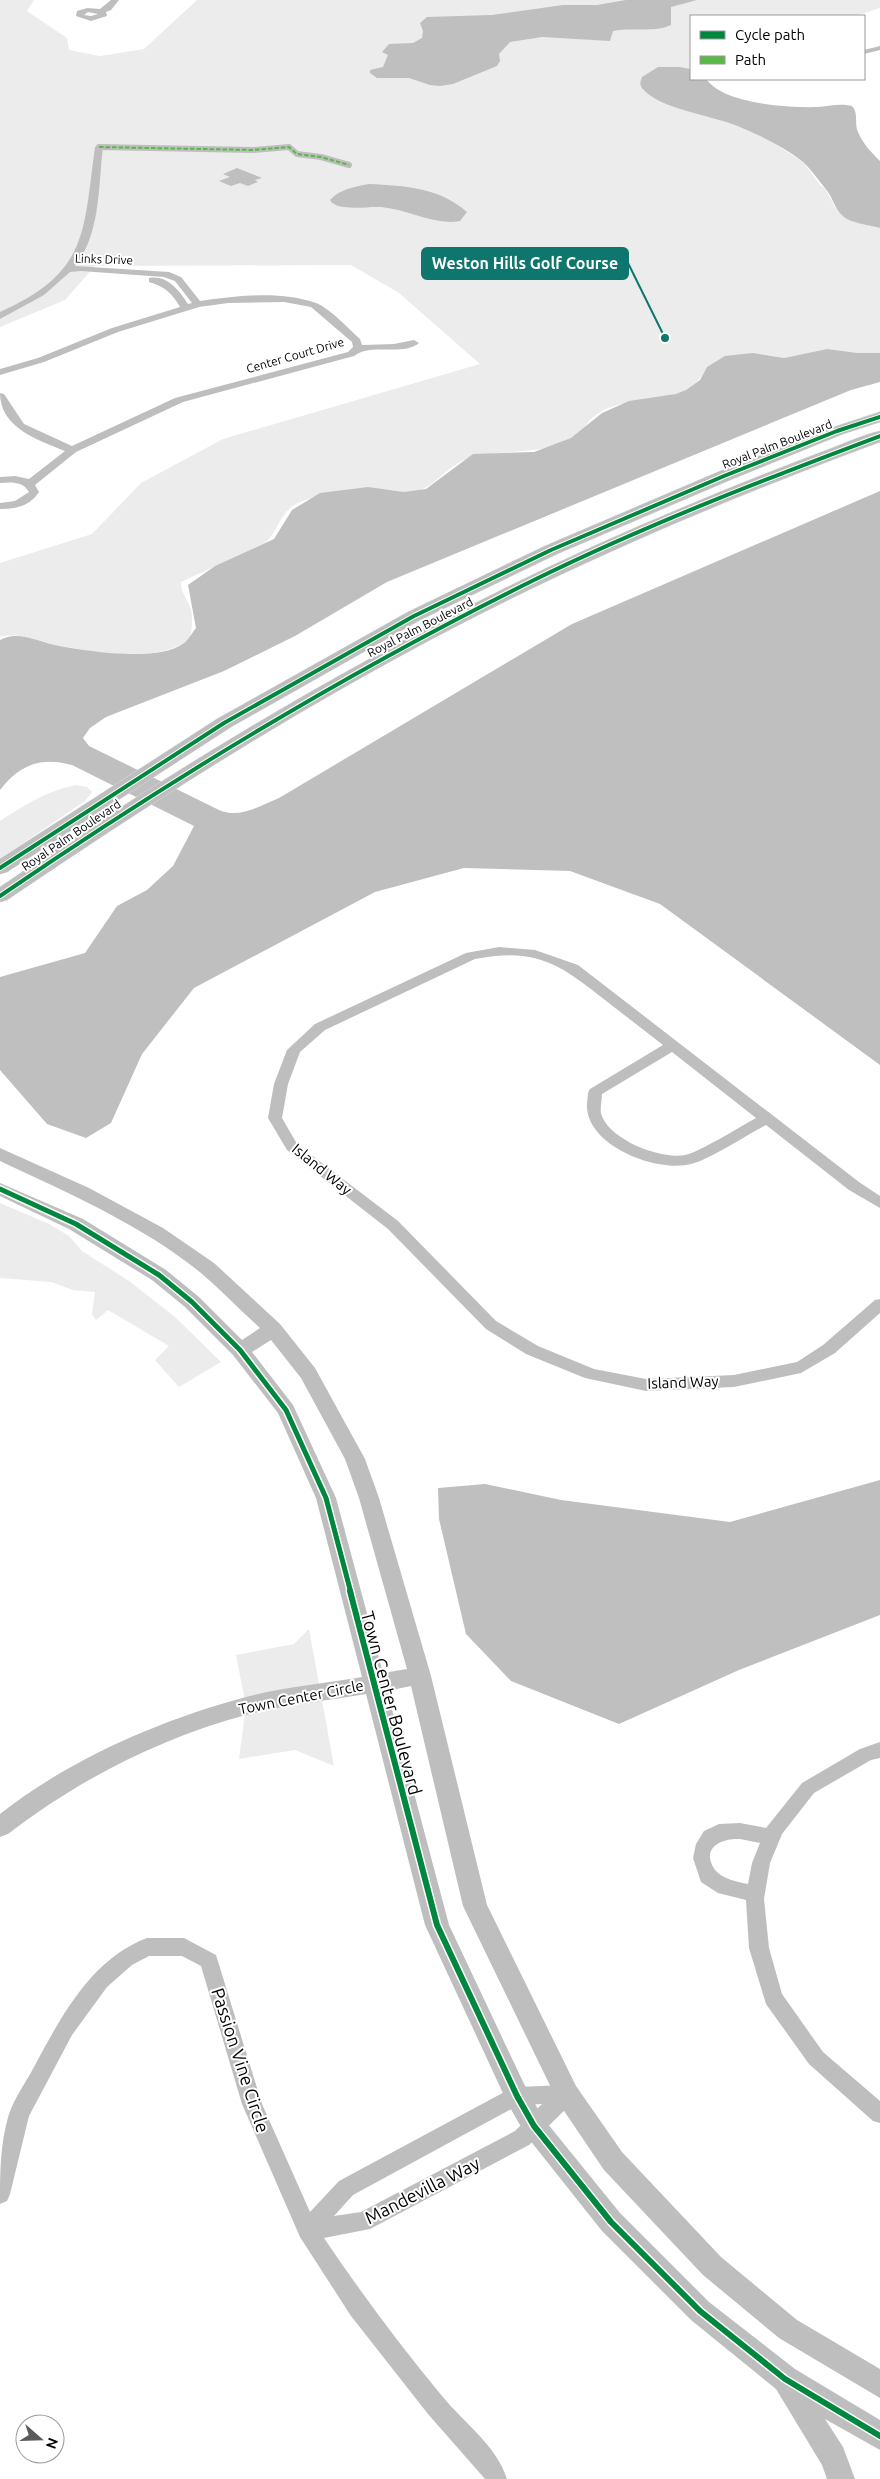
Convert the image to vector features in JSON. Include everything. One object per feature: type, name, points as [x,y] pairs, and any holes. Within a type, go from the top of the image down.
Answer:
[{"type":"main road","name":"Royal Palm Boulevard","points":[[0,868],[224,723],[414,616],[551,550],[724,476],[880,417]]},
{"type":"main road","name":"Royal Palm Boulevard","points":[[0,896],[170,782],[263,724],[356,670],[574,560],[692,507],[780,472],[880,436]]},
{"type":"street","points":[[101,11],[115,0]]},
{"type":"street","points":[[865,52],[880,48]]},
{"type":"street","points":[[0,316],[26,306],[67,270],[79,252],[88,232],[99,147],[253,150],[289,147],[297,154],[321,156],[349,165]]},
{"type":"street","name":"Links Drive","points":[[67,270],[81,268],[166,274],[179,280]]},
{"type":"street","name":"Links Drive","points":[[67,270],[76,275],[158,281],[166,284],[179,280]]},
{"type":"street","points":[[179,280],[198,304]]},
{"type":"street","points":[[166,284],[174,290],[185,308]]},
{"type":"street","name":"Center Court Drive","points":[[0,372],[41,360],[116,330],[198,304],[256,298],[284,299],[314,305],[357,341],[358,348],[351,354],[179,400],[72,450],[44,475],[29,484]]},
{"type":"street","points":[[358,348],[394,347],[414,343]]},
{"type":"street","points":[[0,396],[20,426],[42,438],[72,450]]},
{"type":"street","points":[[0,480],[15,479],[29,484],[34,492],[27,500],[11,506],[0,506]]},
{"type":"street","name":"Island Way","points":[[880,1202],[854,1186],[573,968],[548,956],[523,951],[497,950],[471,956],[320,1027],[294,1050],[281,1084],[274,1118],[292,1146],[393,1225],[491,1325],[532,1350],[591,1374],[646,1385],[734,1381],[801,1367],[829,1349],[880,1304]]},
{"type":"street","points":[[673,1045],[595,1092],[594,1113],[603,1131],[641,1155],[675,1161],[689,1160],[767,1118]]},
{"type":"street","name":"Town Center Boulevard","points":[[0,1154],[82,1192],[156,1233],[207,1268],[272,1329],[308,1373],[355,1459],[369,1498],[420,1676],[475,1906],[567,2094],[613,2161],[712,2266],[788,2329],[880,2384]]},
{"type":"street","name":"Town Center Boulevard","points":[[0,1189],[76,1224],[145,1265],[192,1302],[240,1350],[286,1410],[326,1498],[372,1684],[437,1925],[517,2096],[534,2126],[611,2222],[700,2311],[785,2379],[880,2436]]},
{"type":"street","points":[[240,1350],[272,1329]]},
{"type":"street","name":"Town Center Circle","points":[[0,1827],[18,1813],[95,1764],[163,1734],[246,1706],[420,1676]]},
{"type":"street","points":[[880,1750],[866,1754],[808,1788],[774,1830],[761,1863],[755,1894],[759,1948],[773,1998],[816,2058],[880,2114]]},
{"type":"street","points":[[755,1894],[725,1887],[708,1876],[702,1857],[709,1839],[721,1830],[739,1830],[771,1838]]},
{"type":"street","name":"Passion Vine Circle","points":[[0,2194],[20,2114],[65,2028],[100,1981],[125,1959],[148,1947],[184,1947],[209,1961],[252,2104],[307,2230],[358,2309],[436,2406],[493,2469],[496,2479]]},
{"type":"street","points":[[307,2230],[346,2188],[517,2096],[567,2094]]},
{"type":"street","name":"Mandevilla Way","points":[[307,2230],[363,2222],[522,2138],[567,2094]]},
{"type":"street","points":[[785,2379],[833,2457],[841,2479]]},
{"type":"shaded area","points":[[0,0],[34,0],[27,11],[67,38],[69,50],[100,56],[144,49],[197,0],[880,0],[880,8],[858,15],[690,15],[690,69],[664,67],[656,99],[725,120],[765,137],[804,163],[820,185],[825,188],[835,207],[842,215],[858,223],[880,228],[880,353],[858,353],[827,349],[784,358],[753,353],[707,367],[699,379],[689,388],[678,394],[624,403],[605,409],[589,421],[576,437],[561,444],[535,450],[480,455],[467,459],[421,490],[413,492],[387,490],[351,491],[307,499],[287,511],[265,543],[181,582],[183,592],[192,612],[191,633],[186,641],[171,649],[143,654],[114,654],[56,645],[21,636],[0,637],[0,563],[92,534],[141,483],[223,439],[480,364],[399,293],[351,265],[95,266],[65,300],[0,327]]},
{"type":"shaded area","points":[[626,0],[697,0],[671,7],[671,25],[657,29],[613,31],[610,41],[542,37],[510,42],[499,54],[500,61],[497,66],[453,84],[440,86],[430,85],[409,78],[377,78],[370,73],[370,70],[383,67],[388,55],[382,52],[389,44],[413,43],[422,38],[423,31],[420,23],[427,17],[492,15],[563,5],[597,5]]},
{"type":"shaded area","points":[[658,67],[679,67],[690,69],[690,80],[707,80],[727,94],[757,103],[790,107],[852,106],[860,136],[880,161],[880,228],[855,222],[843,216],[828,192],[809,168],[781,147],[740,127],[673,107],[661,101],[642,88],[642,77]]},
{"type":"shaded area","points":[[237,168],[262,178],[255,180],[258,182],[248,186],[240,183],[231,186],[219,181],[230,177],[223,174]]},
{"type":"shaded area","points":[[369,184],[421,189],[445,197],[467,212],[460,221],[450,222],[391,208],[339,206],[333,204],[330,200],[343,191]]},
{"type":"shaded area","points":[[827,349],[858,353],[880,353],[880,382],[851,390],[387,582],[295,636],[224,671],[106,717],[90,728],[83,738],[89,746],[219,810],[234,813],[249,810],[279,798],[572,624],[880,491],[880,1065],[660,904],[570,871],[464,868],[375,892],[194,988],[142,1054],[111,1123],[86,1138],[47,1124],[0,1070],[0,977],[85,953],[117,906],[147,890],[173,866],[194,826],[72,765],[50,762],[32,765],[15,774],[0,790],[0,640],[6,637],[20,636],[55,645],[121,654],[157,653],[172,649],[186,642],[196,628],[188,585],[215,566],[274,539],[292,510],[320,493],[368,487],[404,492],[426,489],[473,454],[534,452],[571,438],[602,413],[629,401],[676,394],[686,390],[700,380],[707,367],[725,356],[753,353],[784,358]]},
{"type":"shaded area","points":[[76,785],[87,787],[92,792],[85,801],[0,859],[0,821],[45,795]]},
{"type":"shaded area","points":[[0,1203],[49,1224],[69,1236],[82,1251],[129,1281],[175,1317],[221,1362],[179,1387],[155,1360],[169,1346],[108,1310],[96,1320],[92,1314],[95,1292],[73,1290],[51,1282],[0,1278]]},
{"type":"shaded area","points":[[880,1480],[880,1615],[739,1670],[619,1724],[511,1681],[466,1634],[439,1519],[438,1488],[485,1484],[561,1500],[730,1522]]},
{"type":"shaded area","points":[[309,1629],[334,1766],[295,1750],[239,1759],[246,1706],[236,1655],[294,1644]]},
{"type":"marked path","points":[[99,147],[253,150],[289,147],[297,154],[321,157],[349,165]]},
{"type":"cycle path","points":[[0,868],[224,723],[414,616],[551,550],[724,476],[837,431],[880,417]]},
{"type":"cycle path","points":[[0,896],[103,826],[208,759],[315,695],[424,636],[535,580],[648,528],[763,480],[880,436]]},
{"type":"cycle path","points":[[0,1189],[76,1224],[159,1275],[192,1302],[240,1350],[286,1410],[326,1498],[437,1925],[517,2096],[534,2126],[611,2222],[700,2311],[785,2379],[880,2436]]},
{"type":"place","name":"Weston Hills Golf Course","points":[[665,338]]}]
